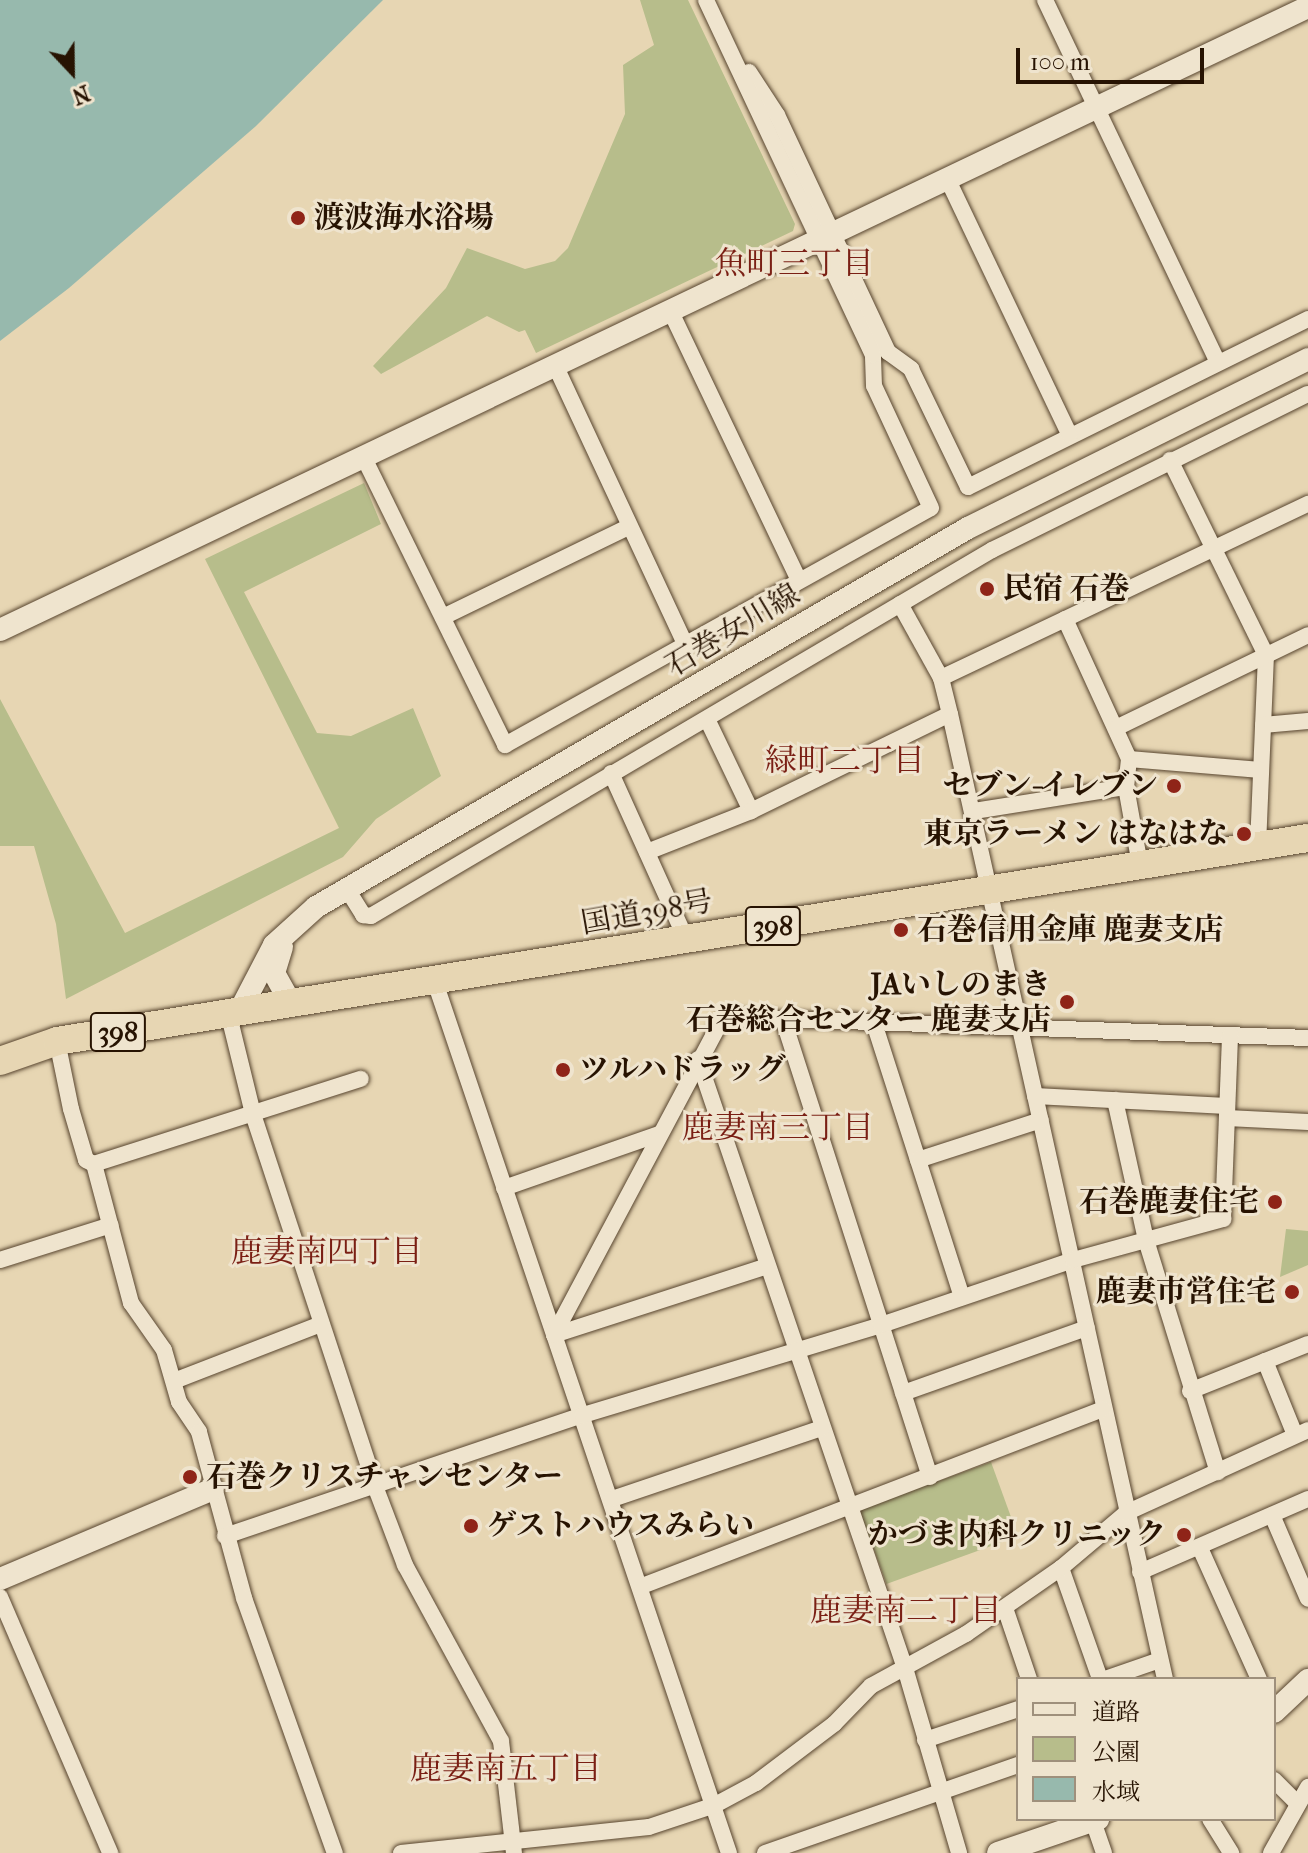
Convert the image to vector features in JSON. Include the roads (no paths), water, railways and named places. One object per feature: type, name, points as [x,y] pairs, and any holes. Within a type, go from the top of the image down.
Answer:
[{"type":"highway","name":"国道398号","points":[[0,1061],[57,1041],[234,1015],[1308,838]]},
{"type":"street","points":[[706,0],[824,236],[888,352],[911,369],[968,487],[1069,434],[1308,319]]},
{"type":"street","points":[[364,458],[505,745],[931,508],[874,386],[873,355],[777,115],[740,54],[721,0]]},
{"type":"street","points":[[1045,0],[1218,362]]},
{"type":"street","points":[[0,630],[1308,7]]},
{"type":"street","points":[[947,178],[1069,434]]},
{"type":"street","points":[[670,310],[799,581]]},
{"type":"street","name":"石巻女川線","points":[[234,1015],[274,945],[300,919],[347,889],[968,528],[1308,359]]},
{"type":"street","points":[[555,365],[685,644]]},
{"type":"street","points":[[347,889],[363,915],[371,916],[992,550],[1308,394]]},
{"type":"street","points":[[1170,460],[1217,548],[1266,655],[1258,847]]},
{"type":"street","points":[[941,678],[1308,504]]},
{"type":"street","points":[[443,617],[628,527]]},
{"type":"street","points":[[900,604],[941,678],[974,811],[1018,1028],[1073,1260],[1103,1409],[1164,1677]]},
{"type":"street","points":[[1065,619],[1118,727],[1129,759],[1126,787],[1140,865]]},
{"type":"street","points":[[1118,727],[1308,635]]},
{"type":"street","points":[[647,852],[751,811],[950,714]]},
{"type":"street","points":[[707,719],[751,811]]},
{"type":"street","points":[[1263,725],[1308,721]]},
{"type":"street","points":[[1129,759],[1261,770]]},
{"type":"street","points":[[611,773],[687,941]]},
{"type":"street","points":[[974,811],[1126,787]]},
{"type":"street","points":[[292,1005],[280,991],[274,966],[300,919]]},
{"type":"street","points":[[435,982],[642,1586],[729,1853]]},
{"type":"street","points":[[234,1015],[253,1114],[375,1486],[405,1565],[501,1741],[514,1846]]},
{"type":"street","points":[[554,1335],[698,1059],[721,1021],[783,1019],[1308,1038]]},
{"type":"street","points":[[783,1019],[930,1477]]},
{"type":"street","points":[[874,1023],[962,1297]]},
{"type":"street","points":[[225,1536],[583,1415],[881,1325],[1073,1260],[1223,1219],[1230,1035]]},
{"type":"street","points":[[57,1041],[86,1160],[94,1164],[361,1079]]},
{"type":"street","points":[[698,1059],[848,1509],[905,1668],[959,1853]]},
{"type":"street","points":[[1035,1096],[1115,1100],[1308,1122]]},
{"type":"street","points":[[1115,1100],[1146,1240],[1190,1391],[1218,1472]]},
{"type":"street","points":[[918,1160],[1041,1120]]},
{"type":"street","points":[[504,1188],[659,1134]]},
{"type":"street","points":[[94,1164],[131,1303],[164,1350],[179,1402],[199,1432],[225,1536],[335,1853]]},
{"type":"street","points":[[0,1260],[111,1225]]},
{"type":"street","points":[[554,1335],[767,1266]]},
{"type":"street","points":[[174,1381],[321,1324]]},
{"type":"street","points":[[903,1393],[1087,1328]]},
{"type":"street","points":[[1190,1391],[1308,1344]]},
{"type":"street","points":[[401,1853],[514,1846],[649,1827],[715,1805],[756,1783],[834,1724],[871,1686],[1005,1608],[1061,1568],[1126,1513],[1301,1432],[1265,1361]]},
{"type":"street","points":[[642,1586],[1103,1409]]},
{"type":"street","points":[[612,1499],[822,1428]]},
{"type":"street","points":[[0,1579],[213,1489]]},
{"type":"street","points":[[1140,1572],[1308,1499]]},
{"type":"street","points":[[1272,1515],[1308,1599]]},
{"type":"street","points":[[1200,1548],[1258,1677]]},
{"type":"street","points":[[1061,1568],[1101,1677]]},
{"type":"street","points":[[0,1597],[110,1853]]},
{"type":"street","points":[[1005,1608],[1028,1677]]},
{"type":"street","points":[[1108,1677],[1160,1660]]},
{"type":"street","points":[[1276,1710],[1308,1680]]},
{"type":"street","points":[[925,1740],[1016,1710]]},
{"type":"street","points":[[765,1853],[1016,1766]]},
{"type":"street","points":[[1276,1782],[1296,1802]]},
{"type":"street","points":[[1272,1853],[1296,1802],[1308,1787]]},
{"type":"street","points":[[998,1853],[1093,1821]]},
{"type":"street","points":[[1096,1821],[1104,1853]]},
{"type":"street","points":[[1211,1821],[1231,1853]]},
{"type":"water","points":[[0,0],[383,0],[256,126],[69,288],[0,341]]},
{"type":"place","name":"渡波海水浴場","points":[[298,218]]},
{"type":"place","name":"民宿 石巻","points":[[987,589]]},
{"type":"place","name":"セブン-イレブン","points":[[1174,786]]},
{"type":"place","name":"東京ラーメン はなはな","points":[[1244,834]]},
{"type":"place","name":"石巻信用金庫 鹿妻支店","points":[[901,930]]},
{"type":"place","name":"JAいしのまき 石巻総合センター 鹿妻支店","points":[[1067,1002]]},
{"type":"place","name":"ツルハドラッグ","points":[[563,1070]]},
{"type":"place","name":"石巻鹿妻住宅","points":[[1275,1202]]},
{"type":"place","name":"鹿妻市営住宅","points":[[1292,1292]]},
{"type":"place","name":"石巻クリスチャンセンター","points":[[190,1477]]},
{"type":"place","name":"ゲストハウスみらい","points":[[471,1526]]},
{"type":"place","name":"かづま内科クリニック","points":[[1184,1535]]},
{"type":"district","name":"魚町三丁目","points":[[794,264]]},
{"type":"district","name":"緑町二丁目","points":[[845,761]]},
{"type":"district","name":"鹿妻南三丁目","points":[[778,1128]]},
{"type":"district","name":"鹿妻南四丁目","points":[[327,1252]]},
{"type":"district","name":"鹿妻南二丁目","points":[[906,1611]]},
{"type":"district","name":"鹿妻南五丁目","points":[[506,1769]]}]
